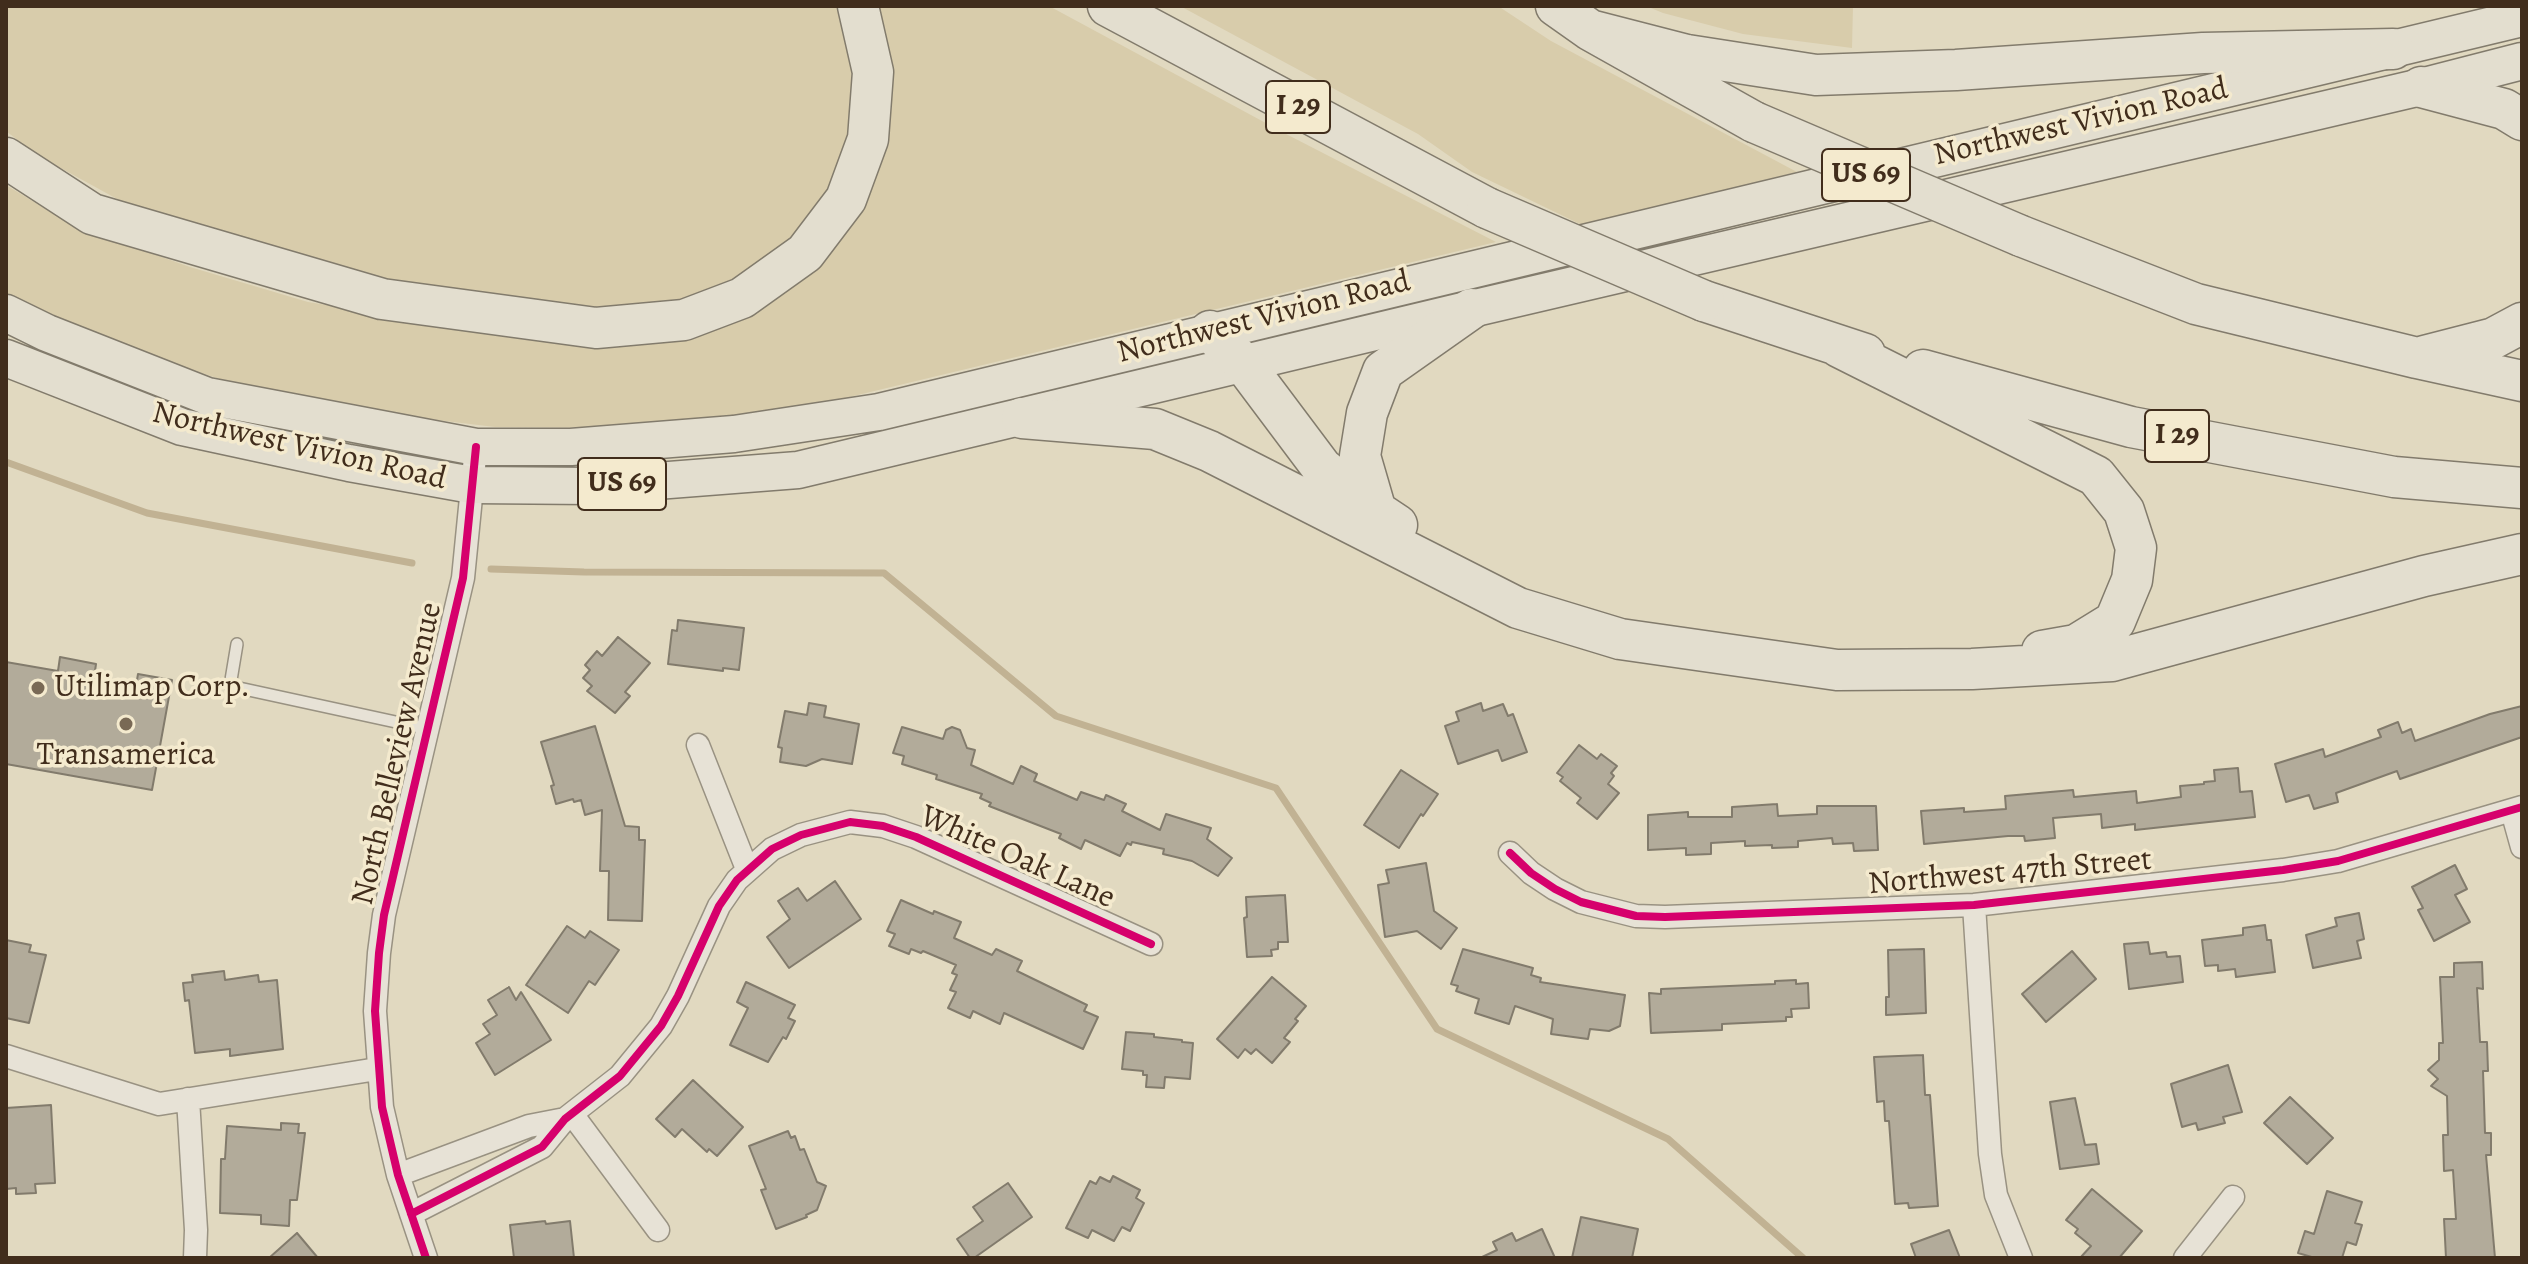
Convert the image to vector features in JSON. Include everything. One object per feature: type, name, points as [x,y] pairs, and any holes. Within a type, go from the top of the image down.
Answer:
[{"type":"highway","points":[[6,158],[92,214],[382,299],[596,328],[684,320],[742,298],[805,253],[846,199],[868,139],[873,72],[858,6]]},
{"type":"highway","name":"I 29","points":[[1108,6],[1487,208],[1704,301],[1839,347],[2131,427],[2394,477],[2522,488]]},
{"type":"highway","points":[[1556,6],[1590,30],[1754,122],[2021,236],[2196,304],[2522,381]]},
{"type":"highway","points":[[1590,30],[1687,55],[1816,75],[1956,70],[2203,53],[2393,49]]},
{"type":"highway","points":[[2421,87],[2504,109],[2522,120]]},
{"type":"highway","points":[[1376,511],[1360,456],[1367,413],[1383,371],[1471,309]]},
{"type":"highway","points":[[2417,358],[2494,338],[2522,323]]},
{"type":"highway","points":[[1210,331],[1244,364],[1322,468],[1376,511],[1431,547],[1538,595],[1646,627],[1770,647],[1918,656],[2050,651],[2076,645],[2115,621],[2132,580],[2136,548],[2124,511],[2096,476],[1839,347]]},
{"type":"highway","points":[[1022,418],[1155,429],[1209,451],[1518,608],[1620,639],[1837,670],[1972,669],[2112,661],[2424,576],[2522,554]]},
{"type":"main road","name":"Northwest Vivion Road","points":[[6,313],[47,333],[207,396],[476,447],[571,447],[734,434],[879,412],[2522,18]]},
{"type":"main road","name":"Northwest Vivion Road","points":[[6,358],[182,427],[349,463],[472,485],[592,486],[798,470],[2522,61]]},
{"type":"street","name":"North Belleview Avenue","points":[[426,1258],[398,1175],[382,1107],[375,1011],[384,915],[463,578],[476,447]]},
{"type":"street","points":[[698,745],[747,869]]},
{"type":"street","points":[[2517,809],[2522,847]]},
{"type":"street","name":"Northwest 47th Street","points":[[1510,853],[1531,873],[1555,889],[1608,911],[1636,916],[1974,905],[2338,861],[2517,809]]},
{"type":"street","name":"White Oak Lane","points":[[411,1214],[542,1147],[569,1116],[620,1076],[661,1026],[719,906],[747,869],[772,849],[801,835],[850,822],[883,826],[916,837],[1151,944]]},
{"type":"street","points":[[1974,905],[1990,1154],[1996,1195],[2021,1258]]},
{"type":"street","points":[[6,1056],[159,1104],[377,1069]]},
{"type":"street","points":[[188,1099],[195,1258]]},
{"type":"street","points":[[569,1116],[658,1230]]},
{"type":"street","name":"White Oak Lane","points":[[398,1175],[529,1126],[569,1116]]},
{"type":"street","points":[[2185,1258],[2233,1197]]},
{"type":"lane","points":[[237,644],[230,686],[428,729]]},
{"type":"shaded area","points":[[6,6],[843,6],[858,104],[845,155],[822,204],[764,265],[694,301],[633,309],[554,308],[362,276],[139,211],[37,155],[6,131]]},
{"type":"shaded area","points":[[876,6],[1049,6],[1288,135],[1496,242],[791,411],[606,428],[495,427],[362,411],[235,384],[135,351],[36,311],[6,295],[6,185],[72,225],[190,267],[308,302],[464,327],[628,340],[841,226]]},
{"type":"shaded area","points":[[1180,6],[1498,6],[1551,41],[1797,172],[1582,225],[1472,172],[1418,134]]},
{"type":"shaded area","points":[[1646,6],[1853,6],[1852,48],[1743,34]]},
{"type":"building","points":[[678,620],[744,628],[739,670],[668,664],[672,630],[677,631]]},
{"type":"building","points":[[618,637],[650,663],[625,692],[630,696],[615,713],[587,691],[592,686],[583,678],[590,670],[585,665],[597,651],[602,656]]},
{"type":"building","points":[[60,657],[96,664],[94,678],[136,686],[138,674],[172,680],[152,790],[6,764],[6,662],[58,671]]},
{"type":"building","points":[[809,703],[826,706],[824,717],[859,724],[852,764],[822,759],[806,766],[780,762],[782,748],[778,747],[785,711],[807,715]]},
{"type":"building","points":[[1481,703],[1483,711],[1503,704],[1508,716],[1513,714],[1527,752],[1502,761],[1498,750],[1458,764],[1445,726],[1459,721],[1456,712]]},
{"type":"building","points":[[2522,706],[2522,737],[2400,779],[2397,771],[2336,793],[2338,802],[2314,809],[2309,795],[2286,802],[2275,764],[2323,749],[2325,757],[2381,737],[2378,730],[2398,722],[2402,733],[2411,729],[2415,741]]},
{"type":"building","points":[[595,726],[625,826],[639,827],[639,840],[645,840],[642,921],[608,920],[609,871],[600,871],[602,810],[585,815],[581,800],[556,804],[551,786],[554,785],[541,742]]},
{"type":"building","points":[[902,727],[943,739],[946,730],[952,727],[960,730],[967,748],[975,750],[971,765],[1013,784],[1021,766],[1037,774],[1034,781],[1077,800],[1081,792],[1104,800],[1106,795],[1126,804],[1122,811],[1160,830],[1166,814],[1211,828],[1207,839],[1232,858],[1218,876],[1192,861],[1163,854],[1164,849],[1132,842],[1131,845],[1127,843],[1120,856],[1085,840],[1081,849],[1059,838],[1061,834],[989,806],[991,803],[980,798],[982,794],[902,764],[904,756],[893,753]]},
{"type":"building","points":[[1579,745],[1597,759],[1601,754],[1617,766],[1608,784],[1619,793],[1597,819],[1577,803],[1581,798],[1560,781],[1563,777],[1557,773]]},
{"type":"building","points":[[2238,768],[2240,792],[2252,791],[2255,817],[2135,830],[2135,824],[2102,828],[2101,814],[2053,818],[2055,838],[2025,841],[2024,836],[2008,836],[1924,844],[1921,811],[2006,809],[2005,796],[2073,790],[2074,797],[2136,791],[2137,803],[2181,797],[2180,786],[2215,781],[2214,770]]},
{"type":"building","points":[[1401,770],[1438,794],[1399,848],[1364,825]]},
{"type":"building","points":[[1777,804],[1778,816],[1817,814],[1817,806],[1876,806],[1878,850],[1854,851],[1853,843],[1833,844],[1832,838],[1798,841],[1798,847],[1745,846],[1745,841],[1711,843],[1711,854],[1686,855],[1686,848],[1648,850],[1648,815],[1688,812],[1688,817],[1732,817],[1732,807]]},
{"type":"building","points":[[1426,863],[1434,911],[1457,928],[1441,949],[1417,931],[1385,937],[1378,885],[1389,883],[1386,870]]},
{"type":"building","points":[[2455,865],[2467,889],[2455,895],[2470,922],[2434,941],[2418,910],[2423,908],[2412,887]]},
{"type":"building","points":[[835,881],[861,919],[789,968],[767,937],[790,919],[778,901],[798,888],[807,901]]},
{"type":"building","points":[[1285,895],[1288,942],[1278,942],[1278,949],[1271,950],[1272,956],[1247,957],[1246,897]]},
{"type":"building","points":[[901,900],[961,922],[954,938],[992,955],[996,949],[1022,961],[1017,971],[1087,1005],[1084,1011],[1098,1017],[1083,1049],[1004,1013],[1000,1024],[973,1011],[970,1018],[948,1008],[956,992],[950,990],[957,975],[952,973],[956,965],[923,951],[911,949],[909,954],[889,946],[895,934],[887,931]]},
{"type":"building","points":[[2359,913],[2364,939],[2357,941],[2361,958],[2313,968],[2306,935],[2337,926],[2335,918]]},
{"type":"building","points":[[2265,925],[2267,940],[2271,940],[2275,972],[2236,977],[2235,969],[2218,971],[2218,965],[2205,966],[2202,940],[2243,935],[2243,928]]},
{"type":"building","points":[[567,926],[585,938],[590,931],[619,950],[595,985],[589,981],[568,1013],[526,985]]},
{"type":"building","points":[[6,940],[31,945],[29,952],[46,955],[29,1023],[6,1018]]},
{"type":"building","points":[[2148,942],[2150,954],[2166,952],[2167,957],[2180,956],[2183,982],[2129,989],[2124,944]]},
{"type":"building","points":[[1463,949],[1533,968],[1531,975],[1541,978],[1540,982],[1625,995],[1620,1026],[1609,1031],[1590,1029],[1588,1039],[1551,1034],[1553,1019],[1515,1006],[1509,1024],[1475,1013],[1479,999],[1456,991],[1458,986],[1451,984]]},
{"type":"building","points":[[1924,949],[1926,1013],[1886,1015],[1886,997],[1889,997],[1888,950]]},
{"type":"building","points":[[2072,951],[2096,979],[2046,1022],[2022,994]]},
{"type":"building","points":[[2482,962],[2483,989],[2477,988],[2480,1042],[2487,1042],[2488,1071],[2483,1071],[2485,1133],[2491,1133],[2491,1155],[2486,1155],[2495,1258],[2446,1258],[2444,1219],[2456,1219],[2453,1170],[2444,1171],[2443,1135],[2448,1135],[2447,1096],[2431,1086],[2438,1079],[2428,1070],[2439,1060],[2439,1043],[2443,1043],[2440,977],[2454,977],[2454,963]]},
{"type":"building","points":[[224,971],[225,980],[258,975],[259,982],[277,980],[283,1049],[230,1056],[230,1049],[195,1053],[189,1000],[185,1001],[183,983],[193,982],[192,975]]},
{"type":"building","points":[[1272,977],[1306,1006],[1284,1038],[1290,1042],[1272,1063],[1256,1049],[1251,1054],[1245,1049],[1238,1058],[1217,1039]]},
{"type":"building","points":[[1796,980],[1796,984],[1808,983],[1809,1008],[1791,1009],[1792,1017],[1786,1017],[1786,1021],[1722,1024],[1722,1030],[1651,1033],[1649,993],[1661,994],[1661,989],[1775,984],[1775,981]]},
{"type":"building","points":[[746,982],[795,1005],[788,1018],[795,1021],[768,1062],[730,1045],[748,1008],[737,1002]]},
{"type":"building","points":[[509,987],[516,1000],[521,992],[551,1040],[495,1075],[476,1043],[490,1034],[483,1024],[497,1015],[488,1000]]},
{"type":"building","points":[[1126,1032],[1154,1034],[1154,1037],[1193,1043],[1190,1079],[1165,1077],[1164,1088],[1146,1087],[1147,1075],[1143,1075],[1143,1071],[1122,1069]]},
{"type":"building","points":[[1923,1055],[1925,1095],[1930,1095],[1938,1206],[1909,1208],[1908,1203],[1895,1204],[1889,1121],[1885,1121],[1884,1101],[1877,1102],[1874,1057]]},
{"type":"building","points":[[2228,1065],[2242,1112],[2223,1117],[2225,1123],[2198,1130],[2196,1123],[2182,1127],[2171,1084]]},
{"type":"building","points":[[693,1080],[743,1127],[717,1156],[709,1149],[707,1152],[682,1129],[675,1137],[656,1119]]},
{"type":"building","points":[[2290,1097],[2333,1138],[2307,1164],[2264,1123]]},
{"type":"building","points":[[2075,1098],[2085,1145],[2096,1144],[2099,1164],[2060,1169],[2050,1102]]},
{"type":"building","points":[[51,1105],[55,1183],[35,1184],[36,1193],[16,1194],[16,1188],[6,1189],[6,1108]]},
{"type":"building","points":[[281,1123],[299,1124],[298,1133],[305,1133],[297,1200],[290,1200],[289,1226],[261,1224],[261,1215],[220,1213],[221,1159],[225,1159],[227,1126],[281,1130]]},
{"type":"building","points":[[788,1131],[791,1138],[795,1136],[800,1150],[804,1149],[817,1182],[826,1186],[817,1210],[776,1229],[761,1190],[766,1189],[749,1146]]},
{"type":"building","points":[[1113,1176],[1140,1190],[1136,1198],[1144,1203],[1130,1231],[1122,1227],[1114,1241],[1092,1230],[1088,1238],[1066,1228],[1090,1181],[1096,1184],[1100,1177],[1110,1182]]},
{"type":"building","points":[[1008,1183],[1032,1217],[970,1258],[957,1239],[983,1221],[973,1207]]},
{"type":"building","points":[[2092,1189],[2142,1231],[2119,1258],[2080,1258],[2091,1246],[2075,1233],[2078,1229],[2066,1220]]},
{"type":"building","points":[[2327,1191],[2362,1202],[2355,1223],[2362,1225],[2356,1245],[2347,1242],[2342,1258],[2315,1258],[2298,1253],[2305,1231],[2314,1234]]},
{"type":"building","points":[[1581,1217],[1638,1229],[1632,1258],[1572,1258]]},
{"type":"building","points":[[545,1221],[546,1224],[570,1221],[574,1258],[514,1258],[510,1225]]},
{"type":"building","points":[[1542,1229],[1555,1258],[1480,1258],[1497,1250],[1493,1242],[1512,1233],[1516,1241]]},
{"type":"building","points":[[1949,1230],[1960,1258],[1916,1258],[1911,1244]]},
{"type":"building","points":[[297,1233],[318,1258],[269,1258]]},
{"type":"waterway","points":[[6,462],[147,513],[412,563]]},
{"type":"waterway","points":[[491,569],[884,573],[1056,716],[1276,788],[1437,1029],[1668,1139],[1803,1258]]},
{"type":"cycle path","points":[[426,1258],[398,1175],[382,1107],[375,1011],[384,915],[463,578],[476,447]]},
{"type":"cycle path","points":[[1510,853],[1531,873],[1555,889],[1581,902],[1636,916],[1974,905],[2338,861],[2522,807]]},
{"type":"cycle path","points":[[411,1214],[542,1147],[565,1119],[620,1076],[661,1026],[719,906],[737,880],[772,849],[801,835],[850,822],[883,826],[916,837],[1151,944]]},
{"type":"place","name":"Utilimap Corp.","points":[[38,688]]},
{"type":"place","name":"Transamerica","points":[[126,724]]}]
